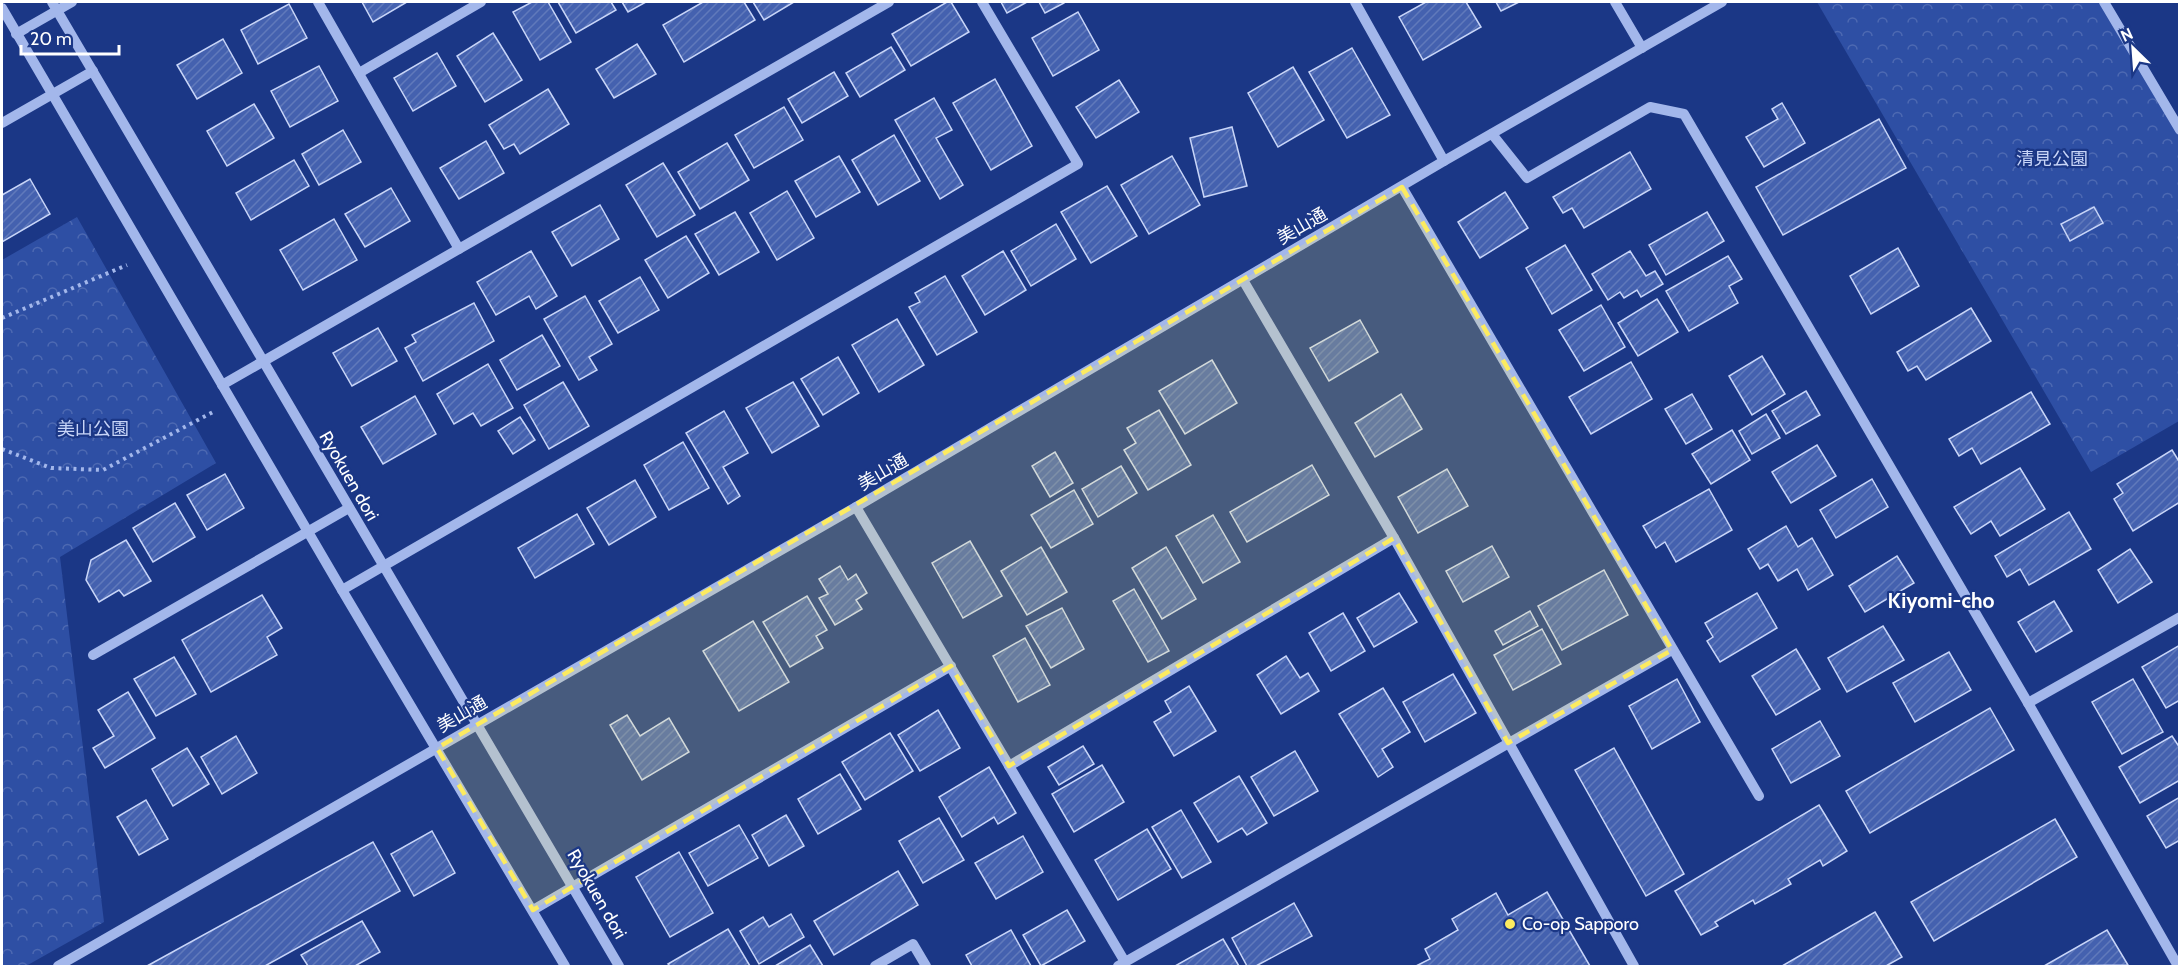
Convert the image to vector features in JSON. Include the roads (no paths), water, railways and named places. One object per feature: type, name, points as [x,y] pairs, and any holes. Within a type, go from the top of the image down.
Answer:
[{"type":"street","points":[[16,34],[54,6],[72,2]]},
{"type":"street","points":[[318,2],[459,249]]},
{"type":"street","points":[[358,73],[481,2]]},
{"type":"street","points":[[222,385],[889,2]]},
{"type":"street","points":[[342,590],[1078,164],[982,2]]},
{"type":"street","points":[[1355,2],[1444,161]]},
{"type":"street","points":[[1615,2],[1642,48]]},
{"type":"street","name":"美山通","points":[[58,966],[856,507],[1444,161],[1722,2]]},
{"type":"street","points":[[2104,2],[2180,130]]},
{"type":"street","name":"Ryokuen dori","points":[[54,6],[619,966]]},
{"type":"street","points":[[2,9],[565,966]]},
{"type":"street","points":[[2,123],[93,71]]},
{"type":"street","points":[[1492,134],[1527,178],[1650,107],[1684,114],[2028,703],[2178,966]]},
{"type":"street","points":[[1402,187],[1759,796]]},
{"type":"street","points":[[1243,280],[1395,538],[1634,966]]},
{"type":"street","points":[[856,507],[1009,766],[1121,964],[1672,650]]},
{"type":"street","points":[[93,656],[349,508]]},
{"type":"street","points":[[1009,766],[1395,538]]},
{"type":"street","points":[[2028,703],[2180,617]]},
{"type":"street","points":[[532,910],[951,666]]},
{"type":"street","points":[[875,966],[913,944],[926,966]]},
{"type":"place","name":"Co-op Sapporo","points":[[1510,924]]},
{"type":"district","name":"Kiyomi-cho","points":[[1941,600]]},
{"type":"park label","name":"清見公園","points":[[2052,159]]},
{"type":"park label","name":"美山公園","points":[[93,429]]}]
